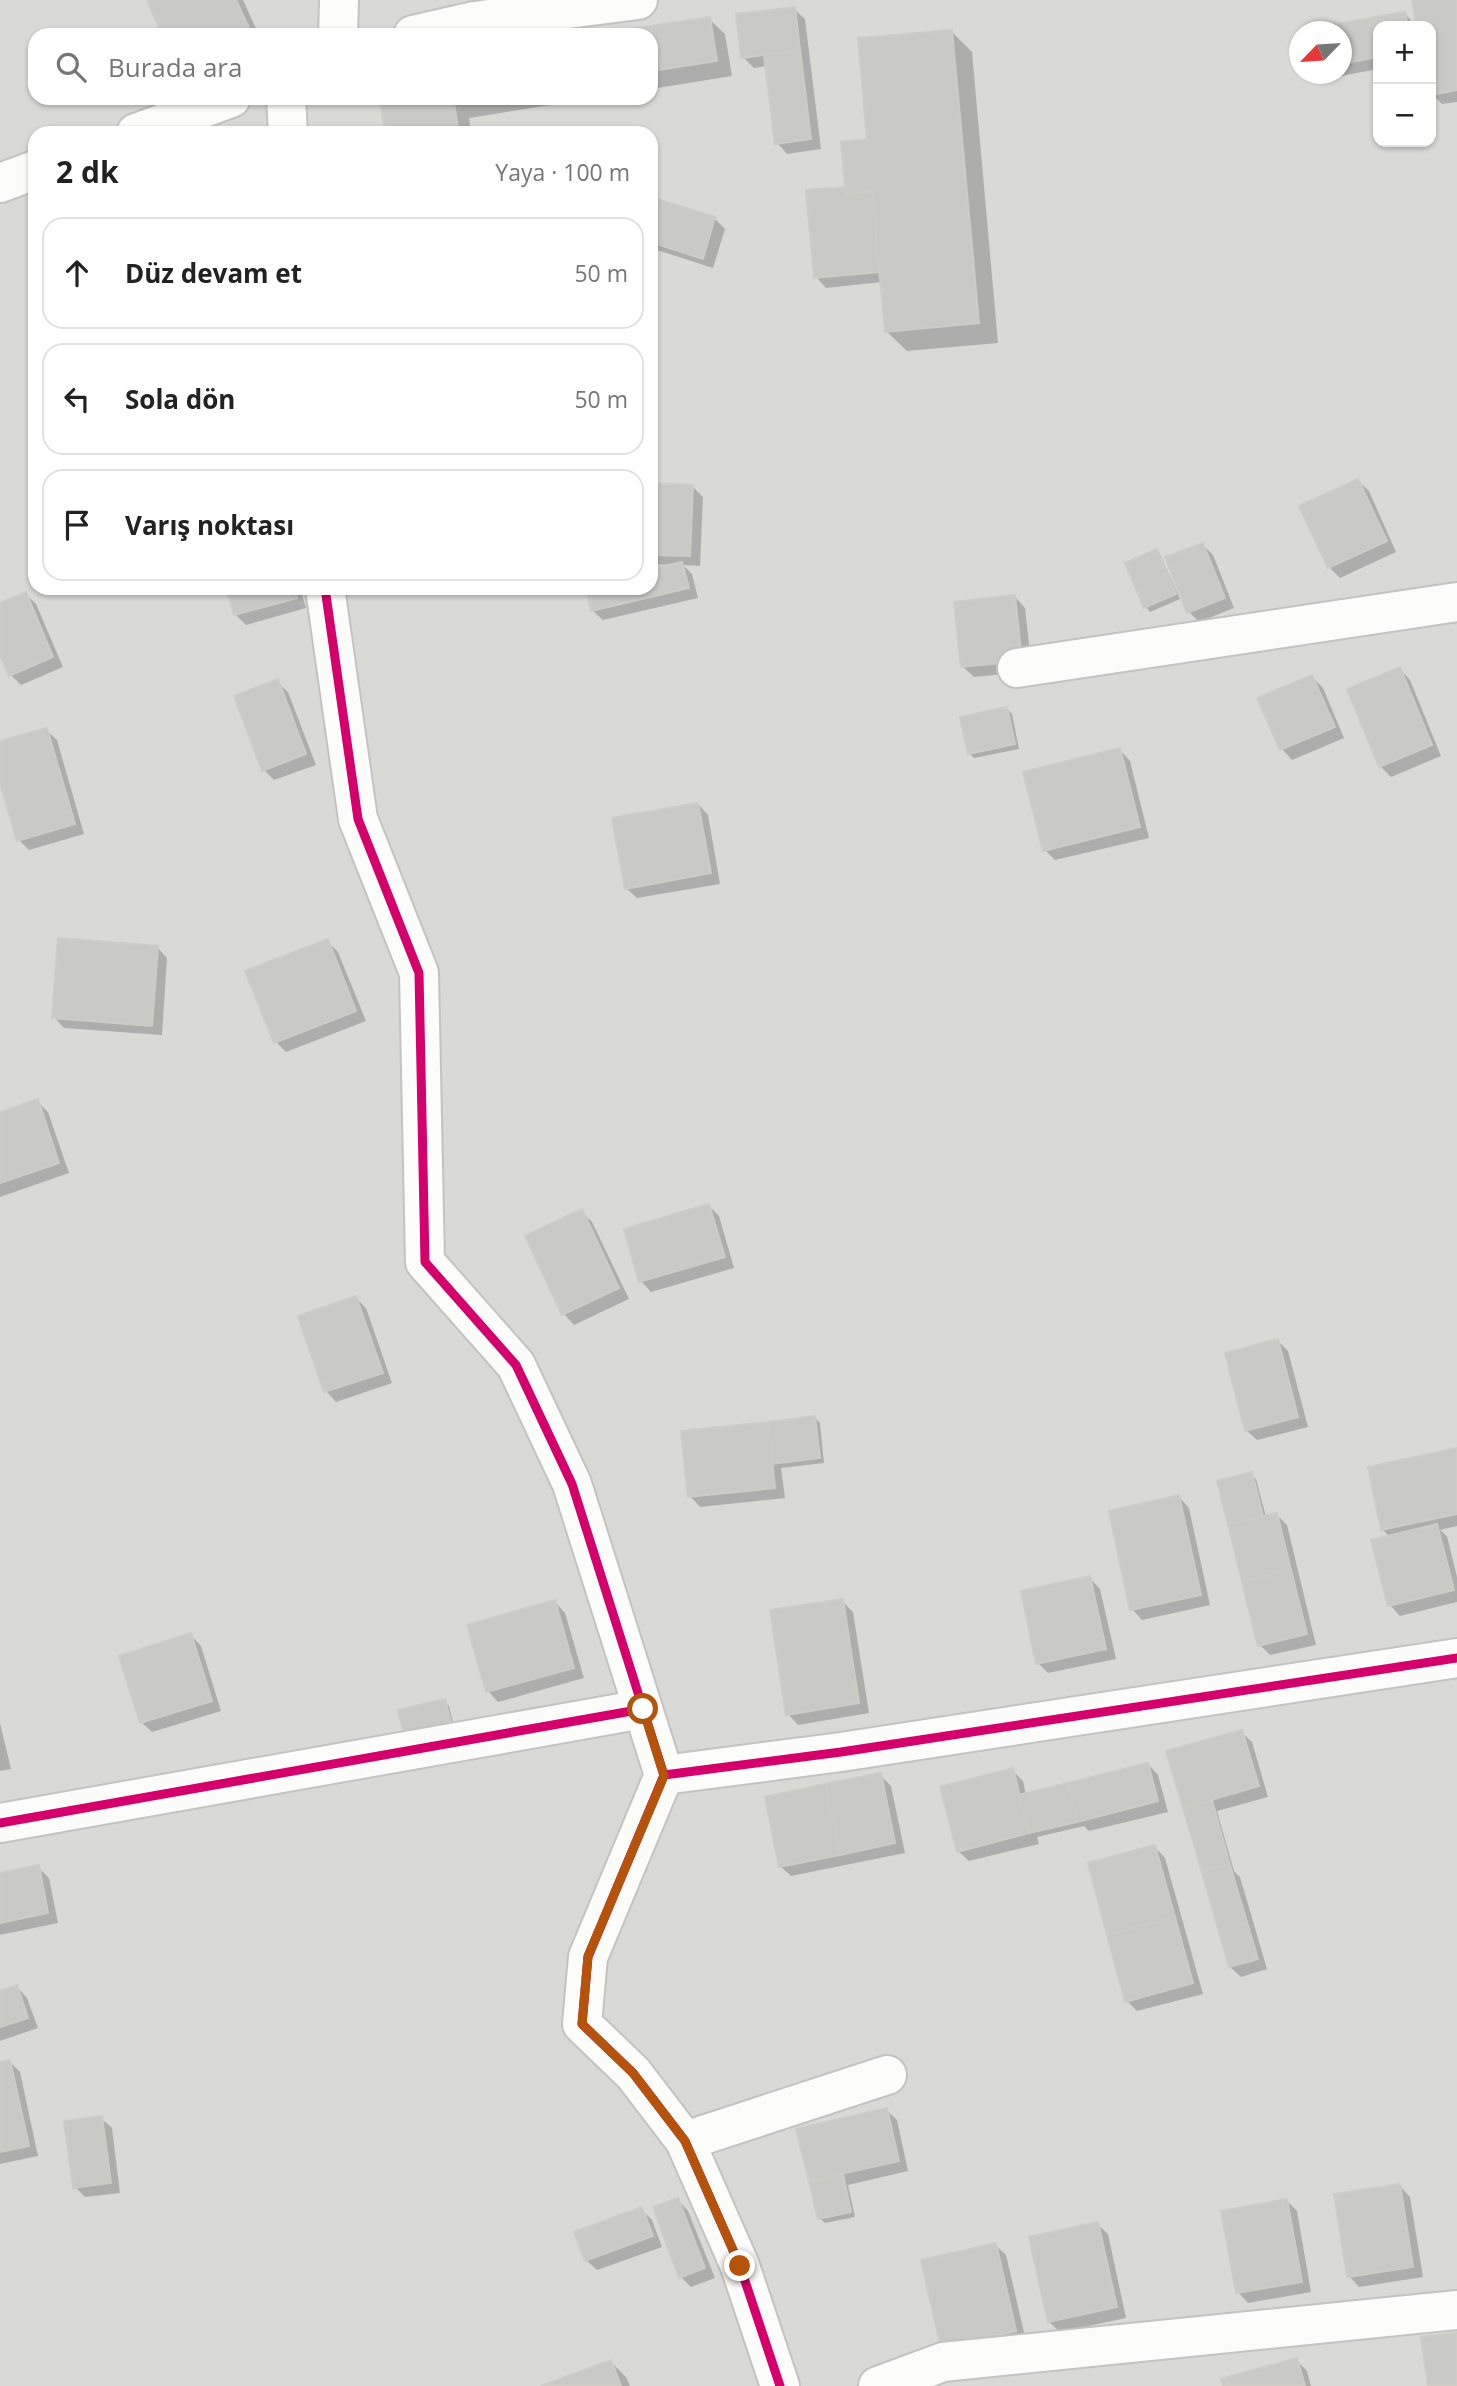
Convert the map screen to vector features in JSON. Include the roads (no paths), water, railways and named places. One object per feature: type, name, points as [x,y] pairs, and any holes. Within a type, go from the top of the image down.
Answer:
[{"type":"street","points":[[338,28],[339,0]]},
{"type":"street","points":[[444,28],[527,8],[638,0]]},
{"type":"street","points":[[155,126],[212,105]]},
{"type":"street","points":[[286,105],[288,126]]},
{"type":"street","points":[[0,183],[28,173]]},
{"type":"street","points":[[326,595],[358,819],[419,973],[425,1262],[516,1365],[572,1485],[664,1776],[588,1956],[582,2024],[633,2073],[685,2141],[740,2266],[780,2386]]},
{"type":"street","points":[[1017,668],[1457,602]]},
{"type":"street","points":[[664,1776],[841,1752],[1457,1658]]},
{"type":"street","points":[[0,1823],[643,1709]]},
{"type":"street","points":[[685,2141],[887,2075]]},
{"type":"street","points":[[878,2386],[943,2362],[1457,2310]]}]
